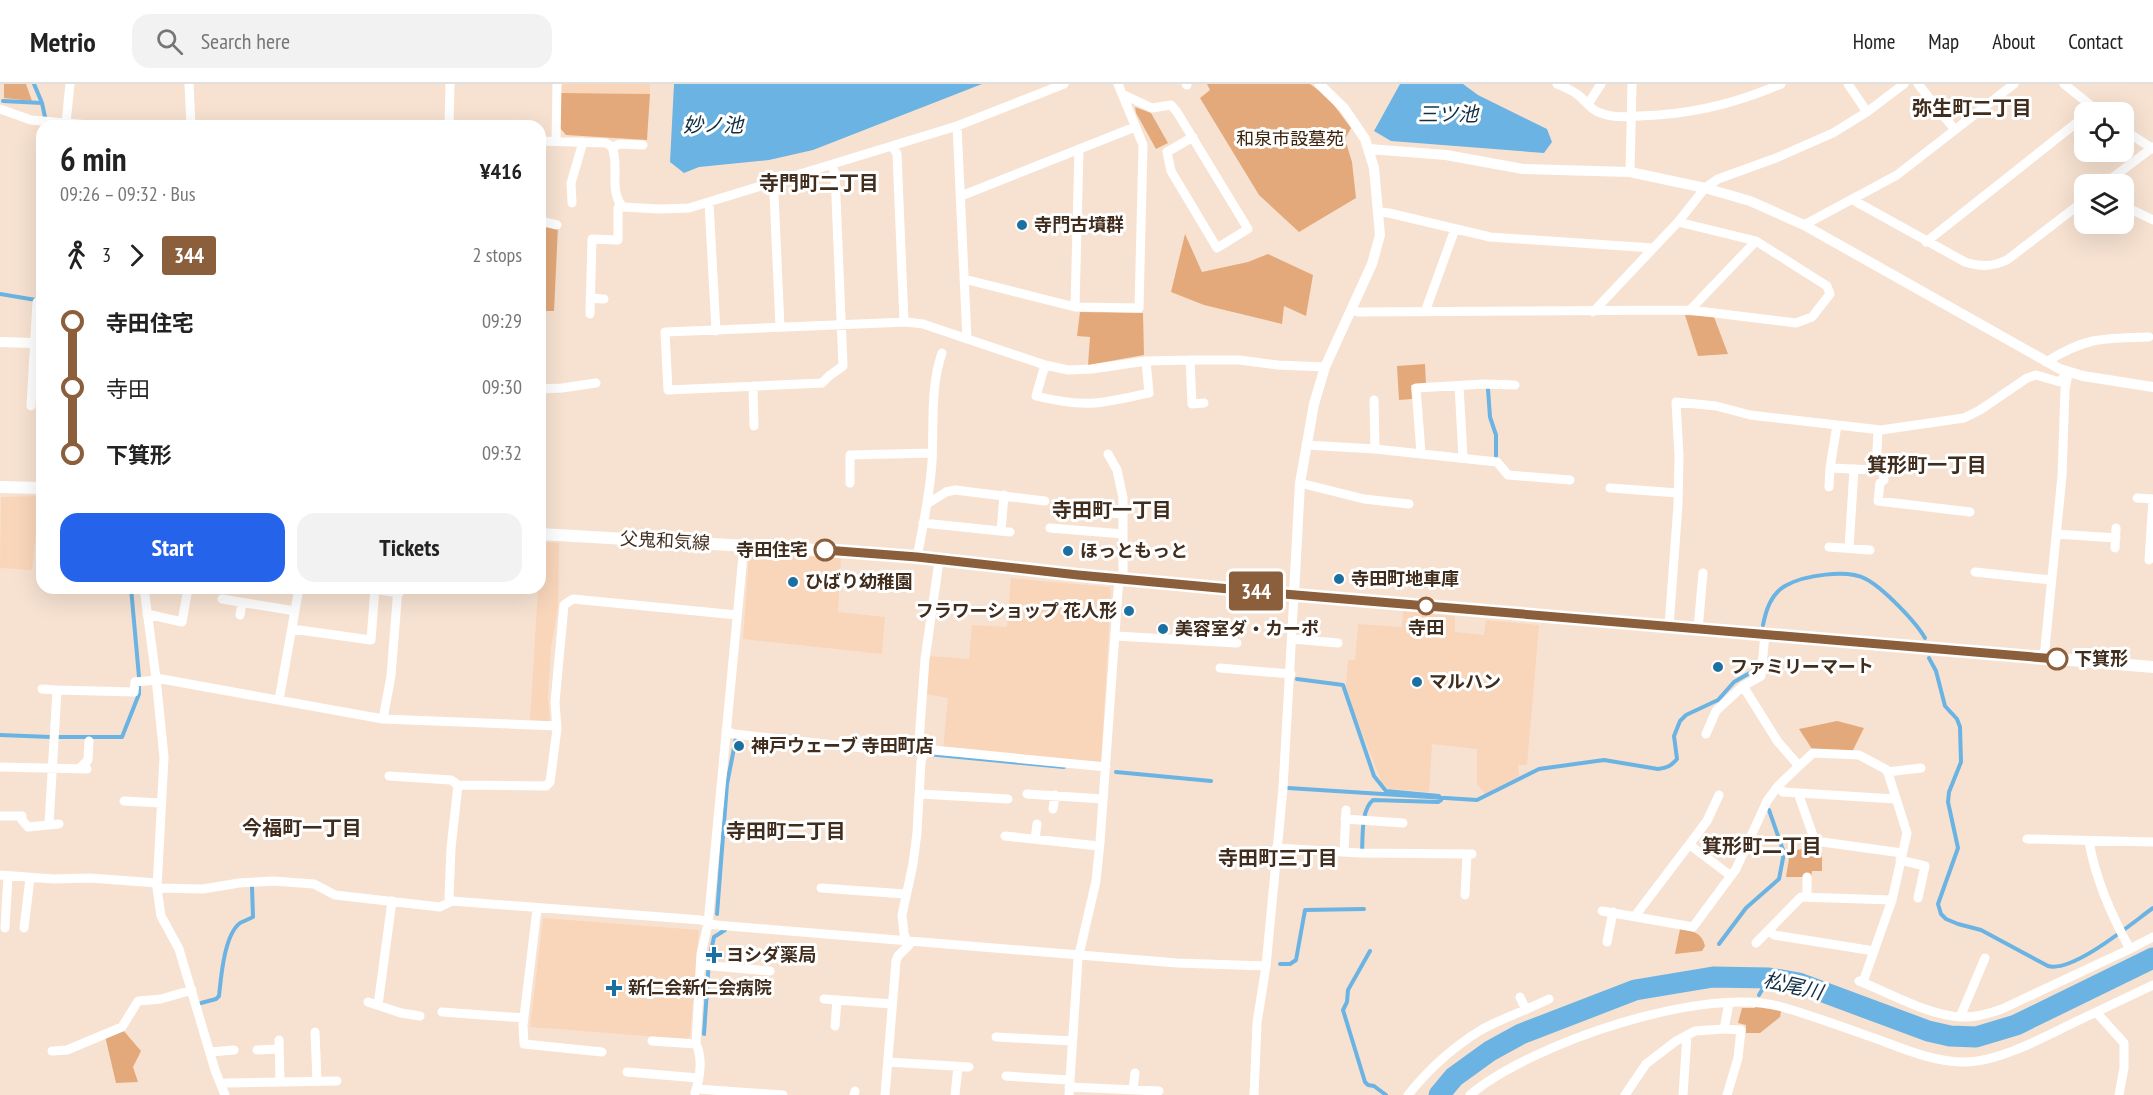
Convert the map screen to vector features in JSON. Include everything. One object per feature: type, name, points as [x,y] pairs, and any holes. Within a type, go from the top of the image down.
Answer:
[{"type":"main road","points":[[0,487],[36,488]]},
{"type":"main road","name":"父鬼和気線","points":[[546,534],[917,557],[1119,579],[2153,667]]},
{"type":"street","points":[[66,120],[70,84]]},
{"type":"street","points":[[189,84],[191,120]]},
{"type":"street","points":[[449,120],[450,84]]},
{"type":"street","points":[[556,84],[556,141]]},
{"type":"street","points":[[546,141],[606,143],[612,147],[615,154],[616,195],[620,204],[629,208],[689,208],[771,185],[957,126],[1064,84]]},
{"type":"street","points":[[1557,84],[1578,94],[1595,111],[1607,116],[1668,115],[1706,109],[1750,97],[1781,84]]},
{"type":"street","points":[[1588,104],[1601,84]]},
{"type":"street","points":[[1630,172],[1632,84]]},
{"type":"street","points":[[1848,84],[1868,112]]},
{"type":"street","points":[[1593,312],[1678,222],[1705,188],[1718,179],[1776,158],[1833,132],[1868,112],[1904,84]]},
{"type":"street","points":[[1918,84],[1955,130]]},
{"type":"street","points":[[1804,225],[1897,175],[2014,84]]},
{"type":"street","points":[[2064,84],[2084,102]]},
{"type":"street","points":[[1254,1095],[1257,1023],[1266,966],[1283,788],[1300,483],[1314,404],[1325,367],[1372,264],[1380,235],[1380,212],[1369,149],[1359,127],[1327,86]]},
{"type":"street","points":[[964,279],[1075,307],[1139,308],[1143,145],[1120,89]]},
{"type":"street","points":[[1120,89],[1152,108],[1170,105],[1193,137],[1248,229],[1217,248],[1171,171],[1167,157],[1167,152],[1193,137]]},
{"type":"street","points":[[0,109],[36,120]]},
{"type":"street","points":[[1926,242],[2074,125]]},
{"type":"street","points":[[957,126],[967,339]]},
{"type":"street","points":[[961,196],[1135,127]]},
{"type":"street","points":[[2117,174],[2152,148],[2134,136]]},
{"type":"street","points":[[572,203],[571,183],[583,142]]},
{"type":"street","points":[[612,147],[620,144],[643,145]]},
{"type":"street","points":[[893,147],[897,154],[904,322]]},
{"type":"street","points":[[1075,307],[1079,149]]},
{"type":"street","points":[[1369,149],[1446,155],[1523,168],[1630,172],[1705,188],[1750,201],[1804,225],[2046,362],[2083,376],[2153,387]]},
{"type":"street","points":[[832,166],[835,174],[842,325],[843,366],[822,383],[668,390],[665,332],[716,331],[780,327],[842,325],[904,322],[923,324],[1045,365],[1068,370],[1146,361],[1190,360],[1239,360],[1278,365],[1325,367]]},
{"type":"street","points":[[771,185],[774,194],[780,327]]},
{"type":"street","points":[[1852,200],[1926,242],[1965,262],[1982,267],[1995,266],[2007,260],[2074,208]]},
{"type":"street","points":[[709,203],[716,331]]},
{"type":"street","points":[[580,238],[618,240],[620,204]]},
{"type":"street","points":[[2134,211],[2153,220]]},
{"type":"street","points":[[1380,212],[1490,237],[1653,248]]},
{"type":"street","points":[[546,222],[557,225]]},
{"type":"street","points":[[1351,310],[1358,312],[1593,312],[1690,310],[1796,323],[1812,317],[1830,294],[1827,286],[1756,241],[1678,222]]},
{"type":"street","points":[[1425,312],[1455,229]]},
{"type":"street","points":[[590,314],[592,239]]},
{"type":"street","points":[[1690,310],[1756,241]]},
{"type":"street","points":[[590,298],[604,298]]},
{"type":"street","points":[[2046,362],[2064,350],[2086,341],[2149,337]]},
{"type":"street","points":[[0,342],[36,344]]},
{"type":"street","points":[[917,557],[927,504],[936,369],[942,353]]},
{"type":"street","points":[[1190,360],[1192,404],[1204,403]]},
{"type":"street","points":[[1045,365],[1036,396],[1085,405],[1103,404],[1149,393],[1146,361]]},
{"type":"street","points":[[31,406],[36,362]]},
{"type":"street","points":[[1669,626],[1678,493],[1676,402],[1716,406],[1750,416],[1878,430],[1964,418],[1980,410],[2027,378],[2037,375],[2060,382],[2068,371]]},
{"type":"street","points":[[2044,658],[2062,476],[2065,390],[2068,371]]},
{"type":"street","points":[[546,388],[596,383]]},
{"type":"street","points":[[1421,453],[1416,388],[1515,385]]},
{"type":"street","points":[[753,386],[754,426]]},
{"type":"street","points":[[1459,386],[1463,457]]},
{"type":"street","points":[[1374,400],[1375,449]]},
{"type":"street","points":[[1829,487],[1838,426]]},
{"type":"street","points":[[1876,470],[1878,430]]},
{"type":"street","points":[[1306,445],[1463,457],[1497,462],[1508,475],[1570,480]]},
{"type":"street","points":[[850,483],[850,455],[932,453]]},
{"type":"street","points":[[1069,1087],[1080,955],[1096,881],[1119,579],[1123,573],[1120,469],[1108,453]]},
{"type":"street","points":[[1830,468],[1883,472],[1884,480],[1880,483],[1878,501],[1970,512]]},
{"type":"street","points":[[1849,548],[1854,469]]},
{"type":"street","points":[[1300,483],[1364,499],[1409,504]]},
{"type":"street","points":[[1610,488],[1678,493]]},
{"type":"street","points":[[927,504],[946,492],[955,490],[1046,501]]},
{"type":"street","points":[[1629,502],[1630,490]]},
{"type":"street","points":[[923,523],[1005,532],[1004,495]]},
{"type":"street","points":[[2137,498],[2153,499],[2149,560]]},
{"type":"street","points":[[1895,514],[1896,504]]},
{"type":"street","points":[[1066,510],[1123,514]]},
{"type":"street","points":[[1952,520],[1953,510]]},
{"type":"street","points":[[1050,528],[1123,534]]},
{"type":"street","points":[[2140,528],[2151,528]]},
{"type":"street","points":[[2056,534],[2116,538]]},
{"type":"street","points":[[744,545],[706,965],[696,1044],[700,1052],[696,1091],[783,1095]]},
{"type":"street","points":[[1829,547],[1869,550]]},
{"type":"street","points":[[885,1095],[896,961],[909,945],[903,934],[902,915],[913,864],[923,752],[919,741],[923,676],[939,561]]},
{"type":"street","points":[[1975,572],[2052,580]]},
{"type":"street","points":[[1698,629],[1703,573]]},
{"type":"street","points":[[2000,586],[2001,575]]},
{"type":"street","points":[[145,594],[164,757],[157,885],[161,915],[179,949],[225,1095]]},
{"type":"street","points":[[147,614],[182,622],[187,594]]},
{"type":"street","points":[[279,700],[298,594]]},
{"type":"street","points":[[292,628],[371,640],[372,594]]},
{"type":"street","points":[[383,719],[391,676],[398,594]]},
{"type":"street","points":[[222,599],[295,611]]},
{"type":"street","points":[[389,776],[450,780],[458,785],[546,786],[550,782],[557,726],[555,702],[564,605],[573,599],[737,615]]},
{"type":"street","points":[[240,615],[242,603]]},
{"type":"street","points":[[1180,640],[1181,630]]},
{"type":"street","points":[[1706,734],[1716,711],[1743,686],[1761,675],[1765,634]]},
{"type":"street","points":[[1116,636],[1237,643]]},
{"type":"street","points":[[1293,639],[1338,643]]},
{"type":"street","points":[[1220,668],[1291,674]]},
{"type":"street","points":[[42,689],[134,692],[135,682],[156,679],[383,719],[557,726]]},
{"type":"street","points":[[1743,686],[1778,742],[1799,766]]},
{"type":"street","points":[[29,827],[54,824],[52,767],[57,690]]},
{"type":"street","points":[[726,731],[734,734],[891,751],[1106,767]]},
{"type":"street","points":[[0,767],[83,769],[88,760],[89,741]]},
{"type":"street","points":[[88,752],[99,753]]},
{"type":"street","points":[[1602,911],[1693,927],[1731,876],[1767,801],[1778,786],[1813,753],[1859,755],[1887,770],[1907,833],[1892,900],[1861,981],[1935,1012],[1960,1017],[1981,1016],[2002,1009],[2153,937]]},
{"type":"street","points":[[1887,772],[1921,768]]},
{"type":"street","points":[[403,788],[404,777]]},
{"type":"street","points":[[452,901],[449,897],[451,848],[458,785]]},
{"type":"street","points":[[1778,786],[1783,792],[1798,794],[1895,799]]},
{"type":"street","points":[[920,794],[1008,799]]},
{"type":"street","points":[[1027,794],[1103,799]]},
{"type":"street","points":[[1798,794],[1815,841],[1901,857],[1925,866],[1918,898]]},
{"type":"street","points":[[1053,809],[1055,795]]},
{"type":"street","points":[[1635,916],[1707,821],[1719,795]]},
{"type":"street","points":[[124,801],[161,803]]},
{"type":"street","points":[[1344,852],[1346,815],[1365,820],[1396,819]]},
{"type":"street","points":[[0,816],[22,816],[22,820],[29,827],[29,838]]},
{"type":"street","points":[[1035,839],[1037,824]]},
{"type":"street","points":[[1005,836],[1099,846]]},
{"type":"street","points":[[2027,839],[2153,842]]},
{"type":"street","points":[[2089,842],[2094,870],[2108,906],[2130,949]]},
{"type":"street","points":[[1690,845],[1731,876]]},
{"type":"street","points":[[1276,848],[1344,852],[1470,854],[1465,895]]},
{"type":"street","points":[[5,928],[4,876],[90,878],[203,889],[239,883],[273,881],[314,884],[334,895],[440,907],[452,901],[1177,963],[1266,966]]},
{"type":"street","points":[[1807,877],[1807,897]]},
{"type":"street","points":[[24,928],[30,878]]},
{"type":"street","points":[[820,888],[905,894]]},
{"type":"street","points":[[1756,943],[1802,897],[1892,900]]},
{"type":"street","points":[[392,901],[380,951],[373,1004],[420,1016]]},
{"type":"street","points":[[537,909],[524,1018],[524,1044],[545,1040],[583,1050],[602,1052]]},
{"type":"street","points":[[1607,942],[1613,912]]},
{"type":"street","points":[[1769,930],[1774,935],[1874,951]]},
{"type":"street","points":[[1960,1017],[1985,958]]},
{"type":"street","points":[[706,965],[770,971]]},
{"type":"street","points":[[1470,1095],[1492,1078],[1559,1046],[1603,1029],[1666,1010],[1729,1003],[1765,1002],[1925,1056],[1961,1063],[1993,1057],[2022,1048],[2153,985]]},
{"type":"street","points":[[52,1051],[67,1050],[122,1027],[138,1001],[161,999],[192,990]]},
{"type":"street","points":[[1520,997],[1526,1010]]},
{"type":"street","points":[[824,999],[892,1004]]},
{"type":"street","points":[[1408,1095],[1420,1080],[1483,1029],[1549,999]]},
{"type":"street","points":[[835,1026],[837,1000]]},
{"type":"street","points":[[466,1014],[467,1002]]},
{"type":"street","points":[[1724,1029],[1729,1003]]},
{"type":"street","points":[[442,1012],[524,1018]]},
{"type":"street","points":[[2096,1012],[2124,1043],[2124,1068],[2119,1095]]},
{"type":"street","points":[[1625,1095],[1646,1064],[1695,1030],[1741,1030],[1738,1058],[1727,1095]]},
{"type":"street","points":[[315,1032],[321,1055],[317,1081]]},
{"type":"street","points":[[1683,1095],[1687,1035]]},
{"type":"street","points":[[996,1037],[1072,1041]]},
{"type":"street","points":[[583,1050],[584,1038]]},
{"type":"street","points":[[652,1041],[696,1044]]},
{"type":"street","points":[[257,1050],[279,1045],[280,1082]]},
{"type":"street","points":[[211,1052],[234,1050]]},
{"type":"street","points":[[888,1062],[969,1067]]},
{"type":"street","points":[[955,1095],[958,1067]]},
{"type":"street","points":[[627,1072],[698,1078]]},
{"type":"street","points":[[647,1085],[648,1073]]},
{"type":"street","points":[[1134,1089],[1135,1073]]},
{"type":"street","points":[[1006,1076],[1069,1087],[1159,1091]]},
{"type":"street","points":[[222,1085],[337,1081]]},
{"type":"shaded area","points":[[562,84],[650,84],[650,94],[561,93]]},
{"type":"shaded area","points":[[36,496],[36,533],[32,570],[0,568],[1,497]]},
{"type":"shaded area","points":[[546,542],[559,543],[558,606],[551,648],[548,696],[550,723],[530,722],[538,594],[546,594]]},
{"type":"shaded area","name":"ひばり幼稚園","points":[[753,554],[841,558],[838,612],[885,617],[882,654],[743,639],[749,556]]},
{"type":"shaded area","points":[[1011,578],[1109,587],[1111,592],[1101,763],[943,749],[948,698],[925,694],[929,656],[969,659],[972,625],[1007,627]]},
{"type":"shaded area","points":[[1403,611],[1455,616],[1455,632],[1484,635],[1486,620],[1539,625],[1527,765],[1518,765],[1519,776],[1485,794],[1477,784],[1477,749],[1432,744],[1429,792],[1389,789],[1382,783],[1353,710],[1346,685],[1348,660],[1355,660],[1358,624],[1402,627]]},
{"type":"shaded area","name":"新仁会新仁会病院","points":[[543,918],[699,930],[690,1036],[687,1039],[530,1027]]},
{"type":"green space","points":[[4,84],[26,84],[32,101],[4,98]]},
{"type":"green space","name":"和泉市設墓苑","points":[[1207,84],[1310,84],[1327,96],[1351,128],[1345,139],[1352,162],[1356,198],[1299,232],[1259,195],[1200,98],[1210,90]]},
{"type":"green space","points":[[561,93],[650,94],[647,140],[566,135],[560,128]]},
{"type":"green space","points":[[1135,107],[1151,113],[1168,143],[1156,149]]},
{"type":"green space","points":[[546,224],[558,227],[554,311],[546,311]]},
{"type":"green space","points":[[1185,234],[1202,272],[1248,262],[1268,254],[1313,275],[1306,316],[1284,306],[1282,324],[1204,305],[1171,292]]},
{"type":"green space","points":[[1080,312],[1143,313],[1144,355],[1088,365],[1090,337],[1077,336]]},
{"type":"green space","points":[[1685,315],[1714,317],[1728,354],[1698,356]]},
{"type":"green space","points":[[1425,364],[1426,384],[1411,385],[1412,399],[1399,400],[1397,366]]},
{"type":"green space","points":[[1837,721],[1864,728],[1852,752],[1812,749],[1799,729]]},
{"type":"green space","points":[[1813,846],[1822,853],[1822,871],[1812,871],[1811,877],[1786,877],[1790,852]]},
{"type":"green space","points":[[1680,929],[1702,938],[1705,946],[1702,951],[1675,954]]},
{"type":"green space","points":[[1755,1004],[1781,1011],[1780,1017],[1760,1033],[1746,1033],[1746,1025],[1738,1023],[1742,1008],[1755,1008]]},
{"type":"green space","points":[[123,1030],[141,1051],[133,1067],[138,1082],[116,1083],[105,1036]]},
{"type":"water","name":"妙ノ池","points":[[674,84],[982,84],[813,150],[769,160],[699,167],[684,173],[670,162]]},
{"type":"water","name":"三ツ池","points":[[1400,84],[1463,84],[1478,95],[1547,129],[1552,142],[1544,153],[1391,141],[1374,131]]},
{"type":"waterway","points":[[34,84],[45,117]]},
{"type":"waterway","points":[[3,101],[42,103]]},
{"type":"waterway","points":[[0,294],[36,300]]},
{"type":"waterway","points":[[1488,389],[1490,417],[1496,435],[1496,456]]},
{"type":"waterway","points":[[1763,625],[1768,608],[1780,589],[1793,582],[1814,576],[1848,574],[1866,579],[1890,597],[1925,638]]},
{"type":"waterway","points":[[132,594],[139,677]]},
{"type":"waterway","points":[[1929,658],[1936,671],[1945,706],[1957,719],[1960,727],[1961,762],[1949,792],[1948,802],[1958,848],[1938,904],[1941,914],[1958,924],[1981,930],[2048,966],[2059,966],[2087,955],[2153,908]]},
{"type":"waterway","points":[[1288,788],[1477,800],[1539,769],[1604,760],[1664,768],[1677,759],[1674,736],[1680,721],[1686,715],[1718,700],[1734,682],[1755,670]]},
{"type":"waterway","points":[[1297,679],[1343,685],[1374,776],[1386,791],[1439,796],[1441,799]]},
{"type":"waterway","points":[[58,737],[122,737],[139,694],[139,685]]},
{"type":"waterway","points":[[0,735],[51,737]]},
{"type":"waterway","points":[[717,914],[727,784],[736,738]]},
{"type":"waterway","points":[[911,754],[1064,767]]},
{"type":"waterway","points":[[1116,772],[1211,781]]},
{"type":"waterway","points":[[1362,851],[1366,810],[1373,800],[1438,802],[1441,800]]},
{"type":"waterway","points":[[1719,944],[1746,908],[1779,879],[1784,853],[1769,810]]},
{"type":"waterway","points":[[201,1003],[219,996],[224,957],[230,937],[240,923],[253,917],[252,887]]},
{"type":"waterway","points":[[1280,964],[1290,964],[1296,960],[1305,910],[1364,909]]},
{"type":"waterway","points":[[704,1034],[709,960],[714,937],[725,930]]},
{"type":"waterway","points":[[1370,951],[1348,990],[1347,1002],[1343,1010],[1365,1082],[1386,1095]]},
{"type":"waterway","name":"松尾川","points":[[1439,1095],[1454,1077],[1490,1051],[1521,1034],[1635,990],[1713,977],[1769,978],[1799,983],[1928,1031],[1950,1036],[1976,1037],[2016,1025],[2153,958]]},
{"type":"waterway","points":[[1759,995],[1769,978]]},
{"type":"bus line","name":"344","points":[[825,550],[917,557],[1284,594],[2057,659]]},
{"type":"place","name":"寺門古墳群","points":[[1022,225]]},
{"type":"place","name":"寺田住宅","points":[[825,550]]},
{"type":"place","name":"ほっともっと","points":[[1068,551]]},
{"type":"place","name":"寺田町地車庫","points":[[1339,579]]},
{"type":"place","name":"ひばり幼稚園","points":[[793,582]]},
{"type":"place","name":"寺田","points":[[1426,606]]},
{"type":"place","name":"フラワーショップ 花人形","points":[[1129,611]]},
{"type":"place","name":"美容室ダ・カーポ","points":[[1163,629]]},
{"type":"place","name":"下箕形","points":[[2057,659]]},
{"type":"place","name":"ファミリーマート","points":[[1718,667]]},
{"type":"place","name":"マルハン","points":[[1417,682]]},
{"type":"place","name":"神戸ウェーブ 寺田町店","points":[[739,746]]},
{"type":"place","name":"ヨシダ薬局","points":[[714,955]]},
{"type":"place","name":"新仁会新仁会病院","points":[[614,988]]},
{"type":"district","name":"弥生町二丁目","points":[[1972,108]]},
{"type":"district","name":"寺門町二丁目","points":[[819,183]]},
{"type":"district","name":"箕形町一丁目","points":[[1927,465]]},
{"type":"district","name":"寺田町一丁目","points":[[1112,510]]},
{"type":"district","name":"今福町一丁目","points":[[302,828]]},
{"type":"district","name":"寺田町二丁目","points":[[786,831]]},
{"type":"district","name":"箕形町二丁目","points":[[1762,846]]},
{"type":"district","name":"寺田町三丁目","points":[[1278,858]]}]
